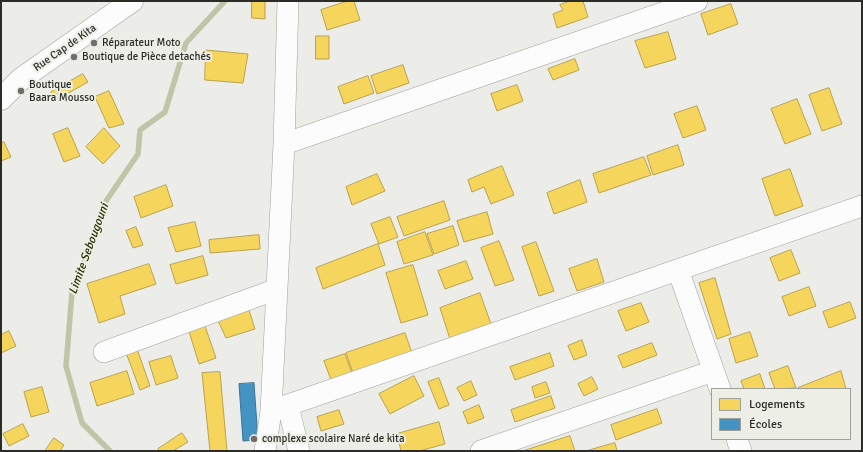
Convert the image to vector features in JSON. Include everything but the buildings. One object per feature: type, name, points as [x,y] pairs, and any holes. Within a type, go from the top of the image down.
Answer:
[{"type":"street","name":"Rue Cap de Kita","points":[[1,99],[21,79],[132,1]]},
{"type":"street","points":[[265,451],[279,409],[277,289],[284,144],[288,1]]},
{"type":"street","points":[[284,144],[697,1]]},
{"type":"street","points":[[279,409],[862,206]]},
{"type":"street","points":[[481,451],[716,380],[678,270]]},
{"type":"street","points":[[104,352],[277,289]]},
{"type":"street","points":[[279,409],[299,451]]},
{"type":"street","points":[[737,440],[741,451]]},
{"type":"waterway","name":"Limite Sebougouni","points":[[110,451],[82,423],[66,366],[72,292],[106,201],[138,154],[140,130],[165,112],[186,43],[225,1]]},
{"type":"place","name":"Réparateur Moto","points":[[94,43]]},
{"type":"place","name":"Boutique de Pièce detachés","points":[[74,57]]},
{"type":"place","name":"Boutique Baara Mousso","points":[[21,91]]},
{"type":"place","name":"complexe scolaire Naré de kita","points":[[254,439]]}]
